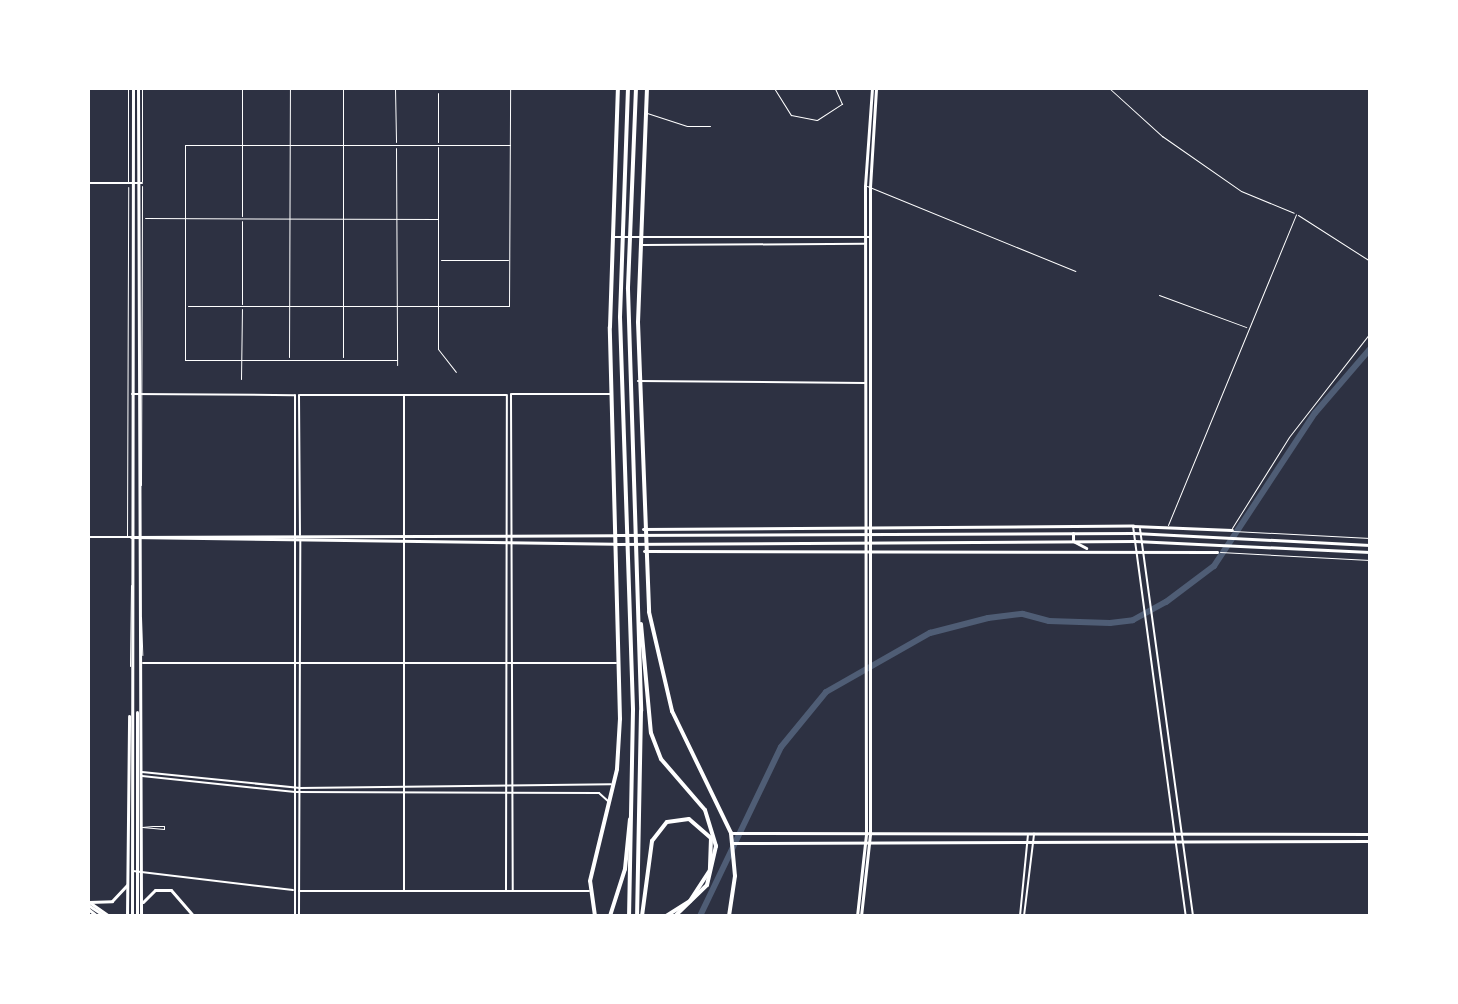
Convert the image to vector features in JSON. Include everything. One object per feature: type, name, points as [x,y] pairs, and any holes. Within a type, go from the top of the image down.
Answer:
[{"type":"highway","points":[[595,916],[589,891],[615,780],[618,663],[611,394],[611,237],[618,88]]},
{"type":"highway","points":[[628,88],[620,331],[634,785],[629,916]]},
{"type":"highway","points":[[636,88],[628,304],[641,775],[640,916]]},
{"type":"highway","points":[[647,88],[639,248],[638,381],[643,532],[653,642],[666,694],[731,833],[734,854],[729,916]]},
{"type":"highway","points":[[637,594],[651,733],[661,759],[705,810],[715,836],[715,864],[707,885],[675,916]]},
{"type":"highway","points":[[610,916],[625,869],[634,785]]},
{"type":"highway","points":[[640,916],[652,841],[667,822],[689,819],[711,838],[710,870],[690,901],[666,916]]},
{"type":"main road","points":[[130,88],[135,183],[140,661],[137,700],[137,916]]},
{"type":"main road","points":[[137,916],[127,885],[127,870],[131,659],[129,537],[137,394],[140,218],[135,183],[140,88]]},
{"type":"main road","points":[[859,916],[868,834],[867,186],[874,88]]},
{"type":"main road","points":[[129,537],[512,538],[868,527],[1140,526],[1231,530]]},
{"type":"main road","points":[[643,532],[1141,533],[1370,545]]},
{"type":"main road","points":[[1073,533],[1073,541]]},
{"type":"main road","points":[[512,538],[644,548],[1143,548],[1217,552]]},
{"type":"main road","points":[[644,548],[868,541],[1142,541],[1370,552]]},
{"type":"main road","points":[[1073,541],[1086,548]]},
{"type":"main road","points":[[130,703],[142,774],[141,906],[137,916]]},
{"type":"main road","points":[[731,833],[1370,834]]},
{"type":"main road","points":[[733,843],[1370,841]]},
{"type":"main road","points":[[88,904],[112,901],[127,885]]},
{"type":"main road","points":[[137,916],[145,898],[160,889],[177,894],[194,916]]},
{"type":"main road","points":[[88,904],[97,916]]},
{"type":"main road","points":[[88,904],[107,916]]},
{"type":"street","points":[[241,379],[242,88]]},
{"type":"street","points":[[289,360],[290,88]]},
{"type":"street","points":[[343,88],[343,360]]},
{"type":"street","points":[[395,88],[397,365]]},
{"type":"street","points":[[185,306],[509,306],[510,88]]},
{"type":"street","points":[[774,88],[791,115],[817,120],[842,104],[835,88]]},
{"type":"street","points":[[1109,88],[1162,136],[1241,191],[1296,214],[1370,261]]},
{"type":"street","points":[[438,93],[438,349],[456,372]]},
{"type":"street","points":[[646,113],[687,126],[710,126]]},
{"type":"street","points":[[397,360],[185,360],[185,145],[510,145]]},
{"type":"street","points":[[88,183],[135,183],[129,537],[88,537]]},
{"type":"street","points":[[867,186],[1075,271]]},
{"type":"street","points":[[1167,527],[1296,214]]},
{"type":"street","points":[[140,218],[438,219]]},
{"type":"street","points":[[611,237],[869,237]]},
{"type":"street","points":[[639,248],[647,242],[868,244]]},
{"type":"street","points":[[438,260],[509,260]]},
{"type":"street","points":[[1159,295],[1248,328]]},
{"type":"street","points":[[1370,333],[1289,437],[1231,530],[1370,538]]},
{"type":"street","points":[[638,381],[868,383]]},
{"type":"street","points":[[137,394],[611,394]]},
{"type":"street","points":[[506,891],[512,538],[511,394]]},
{"type":"street","points":[[297,395],[295,663],[298,790]]},
{"type":"street","points":[[404,395],[404,891]]},
{"type":"street","points":[[507,395],[506,538],[513,891]]},
{"type":"street","points":[[1133,526],[1186,916]]},
{"type":"street","points":[[1140,526],[1193,916]]},
{"type":"street","points":[[297,538],[300,663],[297,916]]},
{"type":"street","points":[[1217,552],[1370,560]]},
{"type":"street","points":[[130,666],[131,585]]},
{"type":"street","points":[[131,659],[403,664],[618,663]]},
{"type":"street","points":[[137,731],[140,661]]},
{"type":"street","points":[[142,774],[298,790],[404,793],[601,787],[615,780]]},
{"type":"street","points":[[298,790],[404,788],[600,793],[609,807]]},
{"type":"street","points":[[1022,916],[1028,834]]},
{"type":"street","points":[[1022,916],[1034,834]]},
{"type":"street","points":[[127,870],[297,890],[589,891]]},
{"type":"waterway","points":[[700,916],[781,747],[826,692],[930,633],[988,618],[1023,614],[1049,621],[1110,623],[1133,620],[1166,602],[1214,566],[1315,413],[1370,349]]}]
